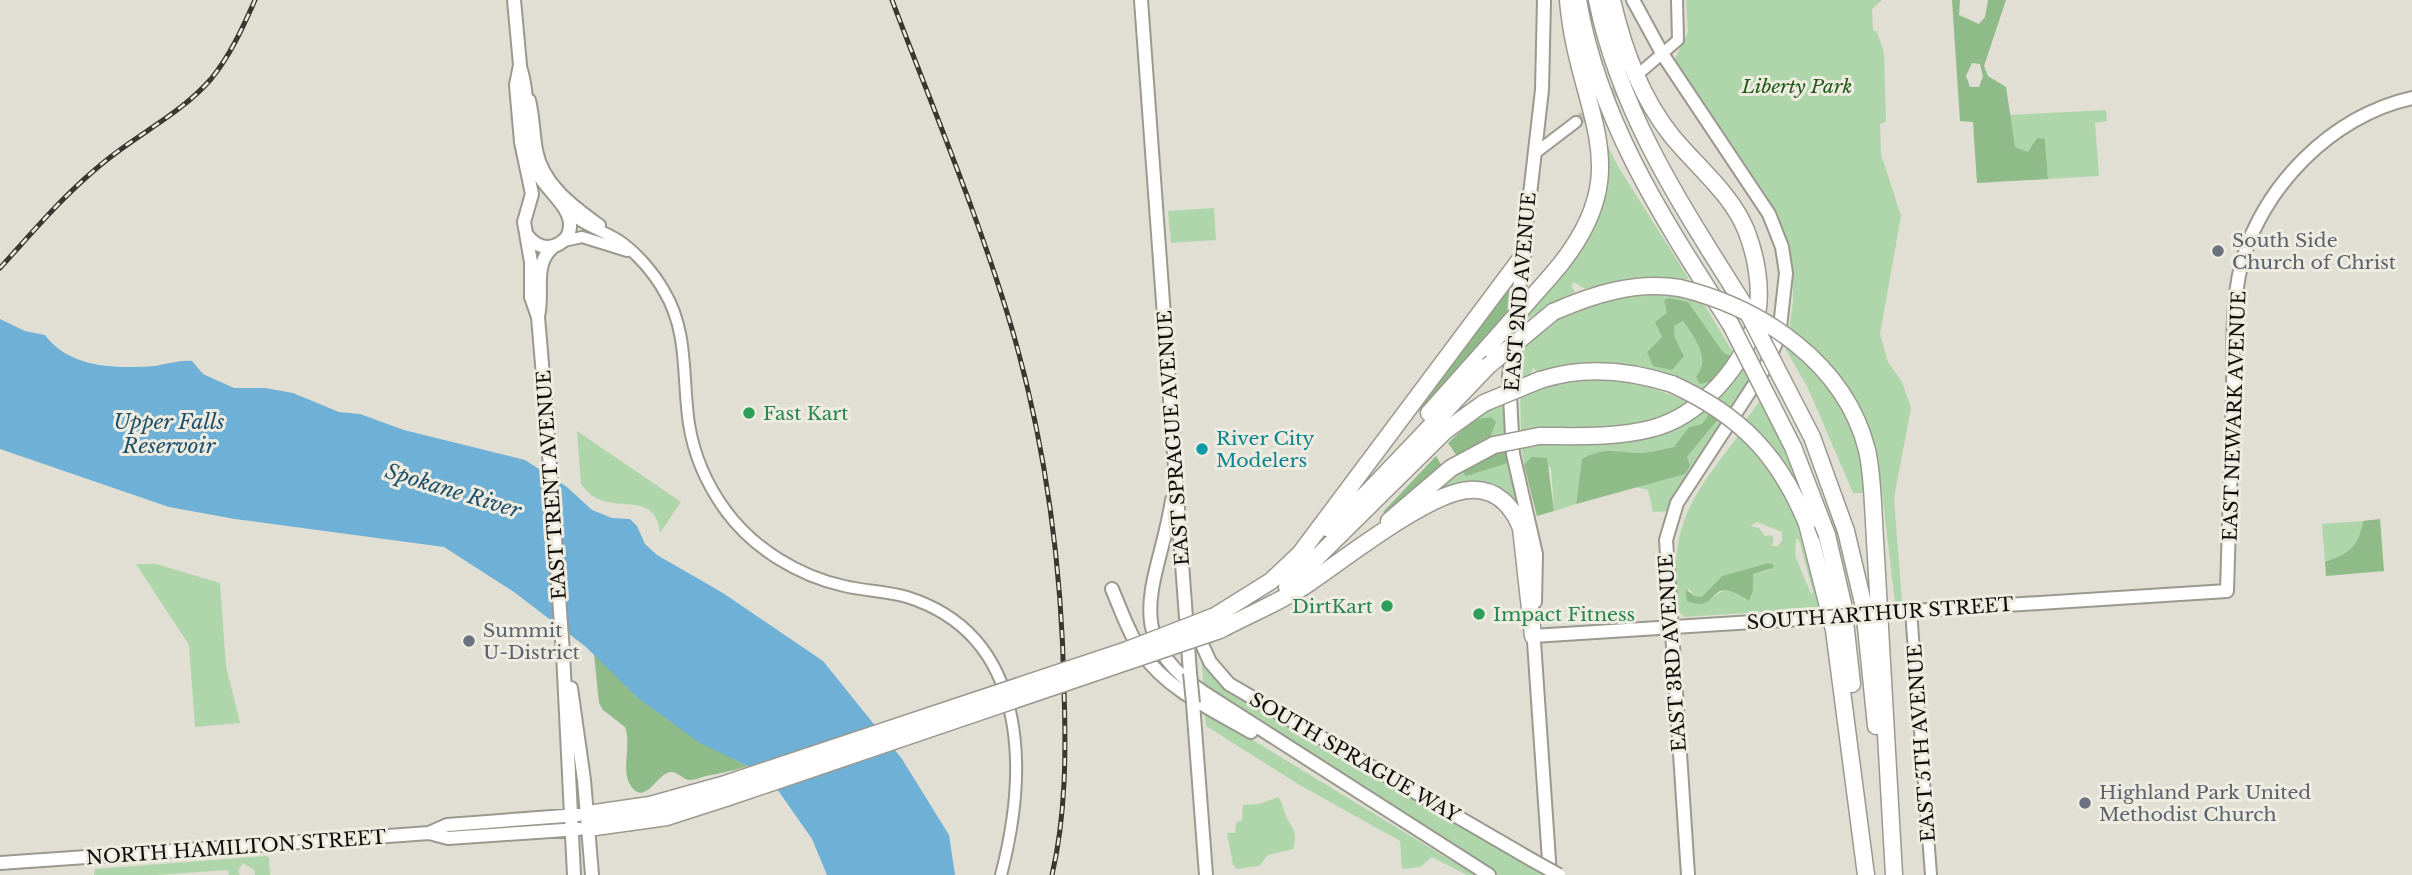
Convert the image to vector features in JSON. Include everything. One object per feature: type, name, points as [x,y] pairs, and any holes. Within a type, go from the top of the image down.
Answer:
[{"type":"highway","points":[[1325,530],[1549,278],[1584,233],[1596,203],[1601,175],[1599,144],[1573,43],[1568,0]]},
{"type":"highway","points":[[1578,0],[1596,76],[1621,141],[1636,172],[1744,348],[1793,447],[1827,535],[1847,634],[1867,875]]},
{"type":"highway","points":[[1597,0],[1609,51],[1636,122],[1686,213],[1746,308],[1812,437],[1846,531],[1860,585],[1868,637],[1893,875]]},
{"type":"highway","points":[[1376,536],[1397,513],[1451,468],[1494,445],[1539,436],[1631,433],[1670,422],[1712,392],[1744,348],[1757,314],[1758,296],[1755,261],[1746,231],[1730,202],[1673,137],[1643,90],[1629,57],[1612,0]]},
{"type":"highway","points":[[1299,555],[1522,257]]},
{"type":"highway","points":[[1218,623],[1367,493],[1488,366],[1553,312],[1615,290],[1646,285],[1680,288],[1722,300],[1753,315],[1794,342],[1818,364],[1843,398],[1861,434],[1870,466],[1873,504],[1893,875]]},
{"type":"highway","points":[[1258,610],[1302,575],[1445,431],[1484,403],[1540,380],[1566,373],[1627,373],[1672,384],[1718,409],[1767,452],[1790,486],[1807,524],[1834,630],[1867,875]]},
{"type":"highway","points":[[588,821],[667,817],[724,791],[1258,610],[1304,586],[1376,536],[1465,490],[1486,492],[1502,499],[1516,515],[1521,528],[1533,636]]},
{"type":"main road","points":[[514,0],[533,161],[543,183],[564,207],[571,227],[559,244],[541,246],[526,235],[524,222],[532,194],[521,142],[516,85],[520,65]]},
{"type":"main road","name":"EAST SPRAGUE AVENUE","points":[[1140,0],[1206,875]]},
{"type":"main road","name":"EAST 2ND AVENUE","points":[[1544,0],[1543,70],[1509,377],[1513,454],[1536,554],[1533,636],[1550,875]]},
{"type":"main road","name":"EAST 3RD AVENUE","points":[[1633,0],[1663,55],[1769,214],[1782,247],[1786,273],[1779,336],[1765,368],[1677,503],[1666,540],[1669,626],[1688,875]]},
{"type":"main road","name":"EAST NEWARK AVENUE","points":[[2227,591],[2236,300],[2241,266],[2262,216],[2296,167],[2358,118],[2412,98]]},
{"type":"main road","points":[[527,211],[542,200],[564,207]]},
{"type":"main road","name":"EAST TRENT AVENUE","points":[[526,235],[531,262],[531,297],[538,317],[549,454],[563,650],[574,875]]},
{"type":"main road","name":"EAST TRENT AVENUE","points":[[538,317],[541,303],[541,268],[544,258],[559,244]]},
{"type":"main road","name":"SOUTH SPRAGUE WAY","points":[[1176,475],[1167,530],[1149,597],[1155,635],[1172,668],[1188,682],[1489,875]]},
{"type":"main road","points":[[1112,589],[1136,643],[1168,681],[1254,733],[1284,744]]},
{"type":"main road","name":"SOUTH ARTHUR STREET","points":[[1533,636],[2227,591]]},
{"type":"main road","name":"SOUTH SPRAGUE WAY","points":[[1185,602],[1210,662],[1229,684],[1559,875]]},
{"type":"main road","name":"EAST TRENT AVENUE","points":[[563,650],[574,704],[592,875]]},
{"type":"main road","name":"NORTH HAMILTON STREET","points":[[0,863],[429,832],[447,825],[570,816],[588,821]]},
{"type":"main road","name":"NORTH HAMILTON STREET","points":[[429,832],[448,838],[570,830],[588,821]]},
{"type":"street","points":[[1643,70],[1678,40],[1677,0]]},
{"type":"street","points":[[526,84],[537,153],[544,172],[575,207],[629,251],[657,280],[674,310],[682,336],[694,447],[714,493],[739,527],[772,554],[819,578],[900,595],[933,608],[965,631],[993,665],[1011,707],[1015,742],[1015,806],[1002,875]]},
{"type":"street","points":[[1534,154],[1576,122]]},
{"type":"street","points":[[564,207],[588,226],[615,239]]},
{"type":"street","points":[[559,244],[588,238],[629,251]]},
{"type":"street","name":"EAST 5TH AVENUE","points":[[1911,611],[1931,875]]},
{"type":"green space","name":"Liberty Park","points":[[1686,0],[1882,0],[1872,9],[1873,30],[1877,32],[1884,53],[1886,122],[1880,124],[1881,154],[1901,216],[1880,334],[1888,362],[1902,382],[1911,408],[1894,498],[1902,602],[1895,602],[1882,493],[1853,493],[1808,388],[1786,350],[1793,302],[1793,270],[1784,231],[1767,196],[1675,59],[1688,32]]},
{"type":"green space","points":[[1952,0],[1960,0],[1959,15],[1979,24],[1985,17],[1988,0],[2006,0],[1984,66],[1988,76],[2006,87],[2015,147],[2028,152],[2037,138],[2045,139],[2048,179],[1977,183],[1973,122],[1960,121]],"holes":[[[1972,63],[1980,64],[1983,76],[1979,87],[1970,87],[1966,76]]]},
{"type":"green space","points":[[2106,110],[2107,121],[2095,123],[2099,176],[2048,179],[2045,140],[2028,152],[2015,147],[2008,115]]},
{"type":"green space","points":[[1601,133],[1619,168],[1689,279],[1635,278],[1585,289],[1574,282],[1571,285],[1575,292],[1522,322],[1523,315],[1578,254],[1600,215],[1605,192]]},
{"type":"green space","points":[[1214,208],[1216,240],[1171,243],[1168,211]]},
{"type":"green space","points":[[1510,282],[1507,317],[1414,416],[1413,412]]},
{"type":"green space","points":[[1662,292],[1700,297],[1735,356],[1707,393],[1681,381],[1538,374],[1533,367],[1531,375],[1521,378],[1522,341],[1572,312],[1604,301]],"holes":[[[1688,302],[1723,352],[1732,357],[1702,370],[1703,351],[1683,321],[1674,325],[1675,338],[1684,356],[1647,352],[1662,337],[1667,313]]]},
{"type":"green space","points":[[1669,298],[1688,302],[1723,352],[1732,357],[1717,380],[1700,384],[1696,377],[1702,355],[1683,321],[1674,326],[1675,338],[1684,356],[1672,370],[1653,366],[1647,352],[1662,337],[1655,322],[1667,313],[1664,300]]},
{"type":"green space","points":[[1742,366],[1751,382],[1732,409],[1717,399]]},
{"type":"green space","points":[[1604,380],[1641,384],[1695,404],[1654,424],[1521,433],[1520,395],[1569,382]]},
{"type":"green space","points":[[1761,399],[1797,479],[1746,420]]},
{"type":"green space","points":[[1505,401],[1505,436],[1488,442],[1489,435],[1473,420]]},
{"type":"green space","points":[[1706,407],[1711,411],[1702,424],[1689,427],[1674,447],[1643,453],[1603,452],[1582,459],[1576,504],[1554,511],[1551,468],[1531,457],[1524,465],[1521,444],[1599,441]]},
{"type":"green space","points":[[1711,411],[1720,417],[1687,457],[1690,466],[1685,474],[1576,504],[1582,459],[1603,452],[1643,453],[1674,447],[1689,427],[1702,424]]},
{"type":"green space","points":[[1491,417],[1496,422],[1488,442],[1457,456],[1448,443],[1473,420]]},
{"type":"green space","points":[[1720,417],[1725,421],[1669,511],[1653,512],[1648,490],[1636,487],[1685,473],[1687,457]]},
{"type":"green space","points":[[577,431],[681,502],[660,533],[652,512],[636,505],[598,499],[581,484]]},
{"type":"green space","points":[[1740,433],[1770,467],[1793,510],[1820,608],[1684,617],[1679,611],[1676,600],[1676,562],[1684,521],[1701,487]],"holes":[[[1757,522],[1782,532],[1782,540],[1778,546],[1772,546],[1774,538],[1770,535],[1765,536],[1759,528],[1750,526]],[[1796,539],[1799,540],[1813,592],[1811,594],[1795,555]],[[1768,563],[1769,570],[1753,574],[1753,590],[1746,600],[1735,592],[1726,591],[1706,603],[1684,592],[1689,589],[1695,596],[1703,597],[1722,576]]]},
{"type":"green space","points":[[1506,448],[1508,463],[1466,476],[1461,470]]},
{"type":"green space","points":[[1436,456],[1443,468],[1383,512]]},
{"type":"green space","points":[[1531,457],[1547,458],[1554,511],[1537,516],[1524,465]]},
{"type":"green space","points":[[1508,463],[1521,514],[1501,492],[1420,502],[1461,470],[1466,475]]},
{"type":"green space","points":[[2380,519],[2384,571],[2326,576],[2325,562],[2351,548],[2363,521]]},
{"type":"green space","points":[[2363,521],[2351,548],[2325,562],[2322,524]]},
{"type":"green space","points":[[1768,563],[1774,565],[1773,568],[1753,574],[1753,590],[1749,601],[1726,590],[1705,603],[1687,601],[1685,589],[1702,597],[1722,576]]},
{"type":"green space","points":[[136,564],[156,564],[220,583],[226,666],[240,723],[195,727],[189,645]]},
{"type":"green space","points":[[594,654],[666,717],[705,743],[748,766],[692,780],[676,773],[666,773],[646,791],[636,791],[626,773],[625,727],[603,710],[599,703]]},
{"type":"green space","points":[[1201,658],[1210,670],[1543,875],[1496,875],[1479,865],[1204,688]]},
{"type":"green space","points":[[1205,711],[1477,875],[1467,875],[1432,857],[1420,867],[1402,869],[1400,841],[1298,784],[1206,726]]},
{"type":"green space","points":[[1278,797],[1294,832],[1293,849],[1268,855],[1259,866],[1237,869],[1233,865],[1227,833],[1235,833],[1236,823],[1242,820],[1243,805],[1259,804]]},
{"type":"green space","points":[[266,856],[269,858],[270,875],[255,875],[254,870],[243,863],[238,871],[240,875],[229,875],[228,870],[156,875],[94,875],[95,869]]},
{"type":"water","name":"Upper Falls Reservoir","points":[[0,319],[25,331],[45,335],[67,354],[94,364],[140,367],[192,361],[203,374],[234,388],[265,388],[293,393],[339,412],[360,414],[404,430],[525,460],[567,487],[592,510],[612,518],[630,519],[637,526],[645,544],[657,555],[723,593],[823,661],[902,759],[949,835],[955,875],[827,875],[812,839],[775,786],[748,766],[700,743],[638,698],[586,647],[514,592],[444,547],[235,519],[169,507],[0,449]]},
{"type":"tunnel","points":[[1576,122],[1641,72]]},
{"type":"railway","points":[[0,268],[84,180],[111,157],[185,104],[211,79],[230,51],[255,0]]},
{"type":"railway","points":[[892,0],[999,287],[1024,373],[1043,463],[1056,553],[1065,713],[1062,806],[1052,875]]},
{"type":"place","name":"South Side Church of Christ","points":[[2218,251]]},
{"type":"place","name":"Fast Kart","points":[[749,413]]},
{"type":"place","name":"River City Modelers","points":[[1202,449]]},
{"type":"place","name":"DirtKart","points":[[1387,606]]},
{"type":"place","name":"Impact Fitness","points":[[1479,614]]},
{"type":"place","name":"Summit U-District","points":[[469,641]]},
{"type":"place","name":"Highland Park United Methodist Church","points":[[2085,803]]},
{"type":"water label","name":"Spokane River","points":[[453,491]]}]
